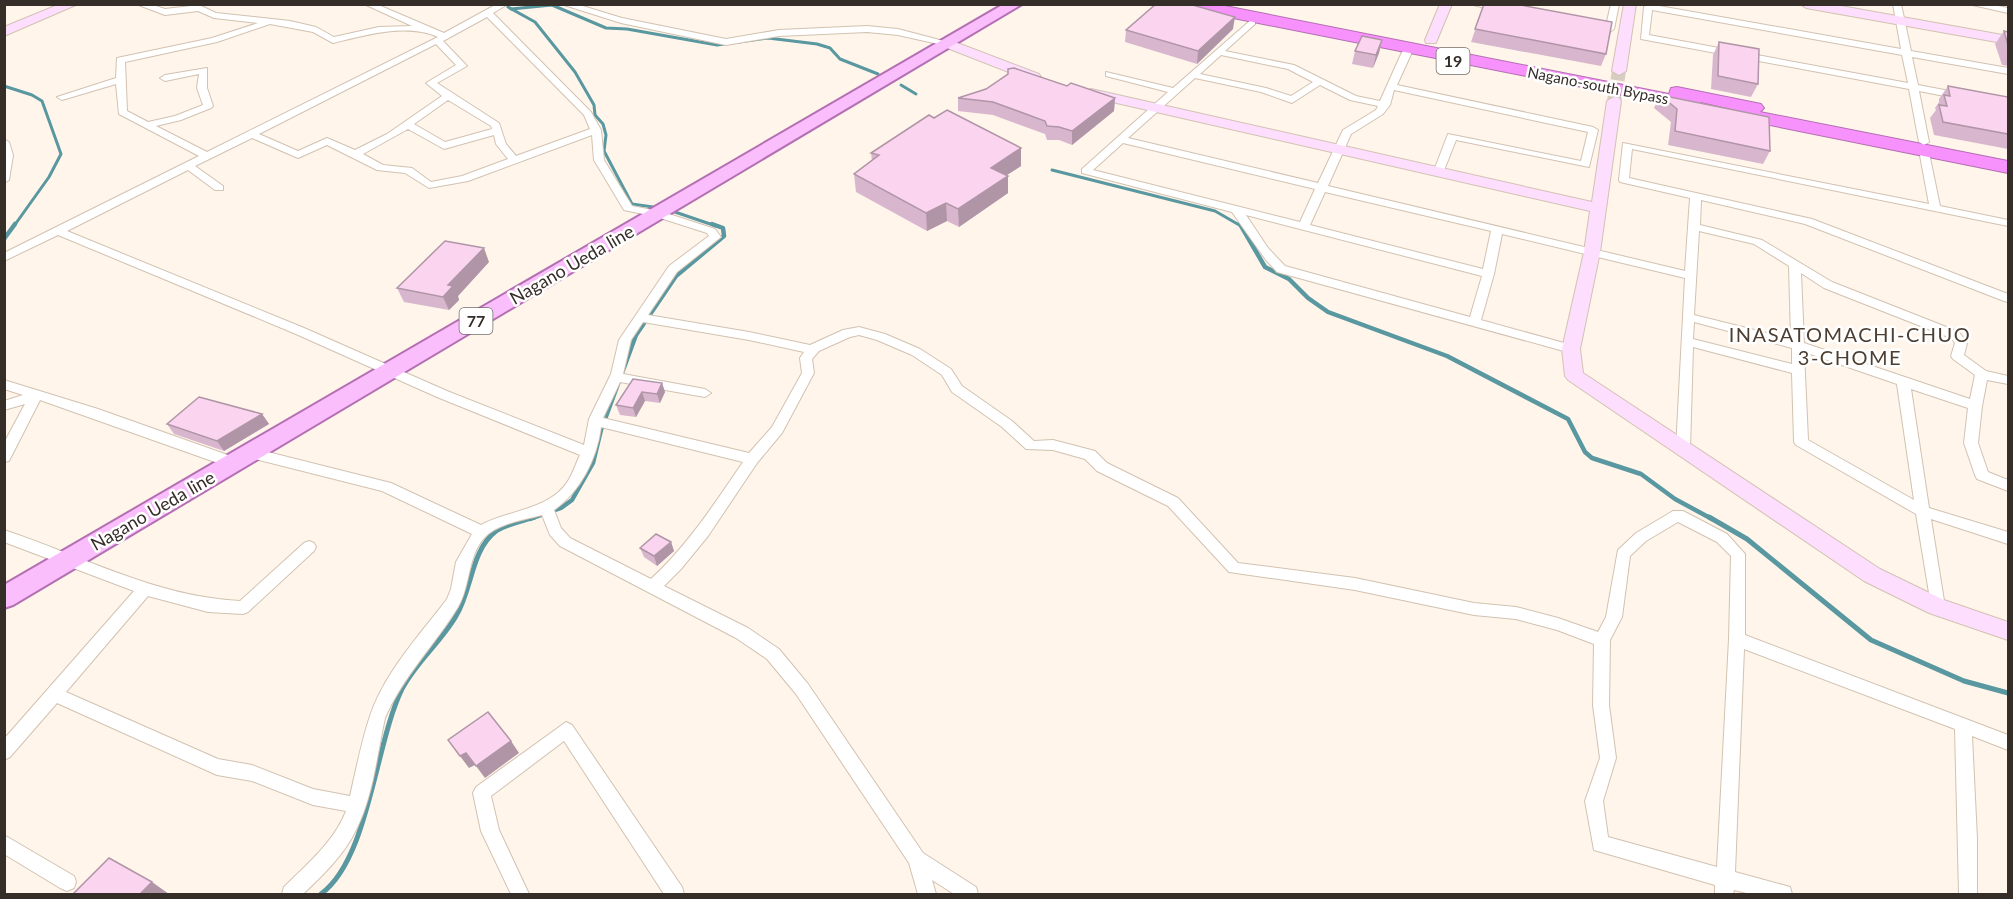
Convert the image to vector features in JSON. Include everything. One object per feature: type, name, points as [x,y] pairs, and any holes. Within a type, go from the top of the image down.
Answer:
[{"type":"highway","name":"Nagano-south Bypass","points":[[1202,4],[1497,62],[1743,116],[2008,159]]},
{"type":"highway","name":"19","points":[[1247,4],[1641,84]]},
{"type":"highway","name":"Nagano-south Bypass","points":[[1181,6],[1497,62],[1641,84],[1924,146],[2008,167]]},
{"type":"highway","name":"19","points":[[1181,6],[1606,92],[1743,116]]},
{"type":"main road","name":"Nagano Ueda line","points":[[4,598],[1015,4]]},
{"type":"street","points":[[4,32],[72,4]]},
{"type":"street","points":[[140,4],[165,12],[199,8],[214,15],[266,23],[290,24],[316,30],[333,40],[379,30],[420,28]]},
{"type":"street","points":[[368,4],[440,39],[462,66],[430,83],[496,125],[501,144],[514,160]]},
{"type":"street","points":[[4,258],[440,39],[504,4]]},
{"type":"street","points":[[566,4],[621,20],[726,42],[779,33],[867,29],[898,32],[947,43],[1045,81]]},
{"type":"street","points":[[1431,40],[1446,4]]},
{"type":"street","points":[[1474,4],[1508,11]]},
{"type":"street","points":[[1587,25],[1610,29],[1615,4]]},
{"type":"street","points":[[1619,71],[1630,4]]},
{"type":"street","points":[[1806,4],[2008,40]]},
{"type":"street","points":[[1898,4],[1935,207]]},
{"type":"street","points":[[1972,4],[2008,10]]},
{"type":"street","points":[[1976,99],[1644,37],[1648,7],[2008,71]]},
{"type":"street","points":[[291,894],[331,853],[349,826],[357,805],[377,718],[398,677],[452,603],[459,589],[463,562],[481,532],[501,521],[548,513],[573,485],[620,378],[625,340],[645,319],[673,269],[715,237],[711,231],[659,214],[628,208],[599,160],[596,130],[588,114],[488,13]]},
{"type":"street","points":[[1252,22],[1086,171],[1488,274]]},
{"type":"street","points":[[207,156],[122,112],[120,60],[214,40],[266,23]]},
{"type":"street","points":[[1219,52],[1291,67],[1353,98],[1385,105]]},
{"type":"street","points":[[1303,228],[1347,132],[1380,112],[1407,52]]},
{"type":"street","points":[[147,125],[177,118],[208,106],[202,88],[204,70],[165,78]]},
{"type":"street","points":[[1108,74],[1176,91]]},
{"type":"street","points":[[1193,75],[1263,90],[1292,100],[1320,81]]},
{"type":"street","points":[[62,97],[121,80]]},
{"type":"street","points":[[1392,87],[1593,130],[1586,165],[1452,136],[1438,173]]},
{"type":"street","points":[[1079,90],[1598,208]]},
{"type":"street","points":[[355,154],[391,136],[448,96]]},
{"type":"street","points":[[1614,101],[1592,252],[1571,349],[1574,376],[1872,575],[1937,607],[2008,631]]},
{"type":"street","points":[[407,124],[444,146],[496,131]]},
{"type":"street","points":[[252,134],[298,155],[327,141],[381,168],[408,170],[429,185],[464,179],[596,130]]},
{"type":"street","points":[[1123,140],[1692,276]]},
{"type":"street","points":[[4,142],[7,156],[4,180]]},
{"type":"street","points":[[2008,223],[1628,145],[1624,180],[1808,221],[2008,298]]},
{"type":"street","points":[[189,166],[219,188]]},
{"type":"street","points":[[1683,449],[1696,195]]},
{"type":"street","points":[[1237,211],[1260,240],[1271,261],[1281,269],[1571,349]]},
{"type":"street","points":[[1695,227],[1758,242],[1828,285],[1955,335],[1961,343],[1958,356],[1982,374],[2008,380]]},
{"type":"street","points":[[1474,323],[1488,274],[1497,229]]},
{"type":"street","points":[[58,231],[300,331],[390,372],[587,452]]},
{"type":"street","points":[[1795,264],[1801,441],[1922,510],[2008,538]]},
{"type":"street","points":[[1688,317],[1797,345],[1974,406]]},
{"type":"street","points":[[645,319],[813,350]]},
{"type":"street","points":[[653,586],[676,566],[703,532],[752,459],[777,430],[808,373],[806,358],[813,350],[847,333],[859,331],[881,337],[916,352],[947,372],[957,389],[1007,424],[1031,446],[1053,445],[1090,455],[1102,467],[1173,502],[1234,568],[1355,584],[1474,609],[1516,613],[1558,624],[1602,640]]},
{"type":"street","points":[[1687,342],[1798,370]]},
{"type":"street","points":[[1982,374],[1974,406],[1971,443],[1982,475],[2008,486]]},
{"type":"street","points":[[620,378],[705,393]]},
{"type":"street","points":[[1903,381],[1937,607]]},
{"type":"street","points":[[4,384],[93,412],[234,463]]},
{"type":"street","points":[[4,406],[36,395]]},
{"type":"street","points":[[4,457],[36,395]]},
{"type":"street","points":[[601,423],[752,459]]},
{"type":"street","points":[[252,453],[386,487],[481,532]]},
{"type":"street","points":[[548,513],[555,531],[565,542],[742,633],[773,654],[801,689],[917,859],[927,894]]},
{"type":"street","points":[[1725,887],[1737,639],[1738,554],[1722,538],[1678,515],[1641,537],[1623,554],[1614,617],[1602,640],[1601,705],[1608,758],[1594,801],[1600,844],[1725,887],[1783,894]]},
{"type":"street","points":[[4,536],[145,589],[208,606],[243,608],[309,547]]},
{"type":"street","points":[[4,752],[145,589]]},
{"type":"street","points":[[1737,639],[2008,742]]},
{"type":"street","points":[[54,694],[217,767],[252,772],[313,797],[357,805]]},
{"type":"street","points":[[1963,724],[1968,894]]},
{"type":"street","points":[[520,894],[490,831],[482,793],[566,730],[675,894]]},
{"type":"street","points":[[4,844],[67,882]]},
{"type":"street","points":[[917,859],[969,894]]},
{"type":"building","points":[[1156,4],[1189,4],[1235,17],[1198,51],[1126,30]]},
{"type":"building","points":[[1484,4],[1515,4],[1612,22],[1606,54],[1475,29]]},
{"type":"building","points":[[2004,31],[2008,32],[2008,45]]},
{"type":"building","points":[[1362,36],[1382,40],[1376,55],[1355,51]]},
{"type":"building","points":[[1719,42],[1759,49],[1758,84],[1718,76]]},
{"type":"building","points":[[1014,68],[1067,86],[1071,83],[1115,98],[1072,131],[1047,126],[1045,121],[993,102],[958,98],[986,89],[1008,74],[1008,69]]},
{"type":"building","points":[[1948,86],[2008,97],[2008,134],[1943,122],[1939,105],[1947,106],[1944,95],[1950,96]]},
{"type":"building","points":[[1660,95],[1769,117],[1770,151],[1675,131],[1677,109]]},
{"type":"building","points":[[947,110],[1021,148],[991,168],[1008,176],[958,209],[946,203],[926,213],[854,174],[879,155],[871,153],[929,115],[934,118]]},
{"type":"building","points":[[445,241],[484,248],[448,285],[453,286],[443,297],[397,288]]},
{"type":"building","points":[[633,379],[662,383],[657,394],[642,392],[633,408],[616,405]]},
{"type":"building","points":[[199,397],[262,414],[217,441],[167,424]]},
{"type":"building","points":[[656,534],[671,542],[654,556],[640,548]]},
{"type":"building","points":[[488,712],[511,741],[476,766],[466,753],[460,756],[448,740]]},
{"type":"building","points":[[109,858],[152,882],[140,894],[73,894]]},
{"type":"waterway","points":[[512,9],[552,5],[606,28],[627,29],[717,45],[768,38],[817,44],[830,48],[840,59],[878,74]]},
{"type":"waterway","points":[[508,7],[512,9]]},
{"type":"waterway","points":[[512,9],[535,22],[575,72],[594,105],[595,115],[603,124],[606,135],[604,151],[632,204],[653,207]]},
{"type":"waterway","points":[[901,85],[916,94]]},
{"type":"waterway","points":[[4,86],[32,95],[42,101],[61,154],[49,177],[14,226]]},
{"type":"waterway","points":[[1052,170],[1215,211],[1241,226]]},
{"type":"waterway","points":[[675,212],[716,226]]},
{"type":"waterway","points":[[4,239],[15,224]]},
{"type":"waterway","points":[[530,519],[561,508],[572,500],[593,463],[601,430],[636,335],[676,276],[724,236],[723,228],[712,224]]},
{"type":"waterway","points":[[1240,224],[1265,267],[1289,279],[1308,298],[1328,312],[1447,356],[1568,419],[1585,452],[1592,458],[1641,474],[1675,499],[1712,519]]},
{"type":"waterway","points":[[321,894],[337,877],[350,855],[361,828],[385,739],[402,689],[456,616],[481,549],[496,531],[535,517]]},
{"type":"waterway","points":[[1709,517],[1747,539],[1871,640],[1964,681],[2008,693]]},
{"type":"tunnel","points":[[1614,101],[1619,71]]},
{"type":"district","name":"INASATOMACHI-CHUO 3-CHOME","points":[[1850,346]]}]
